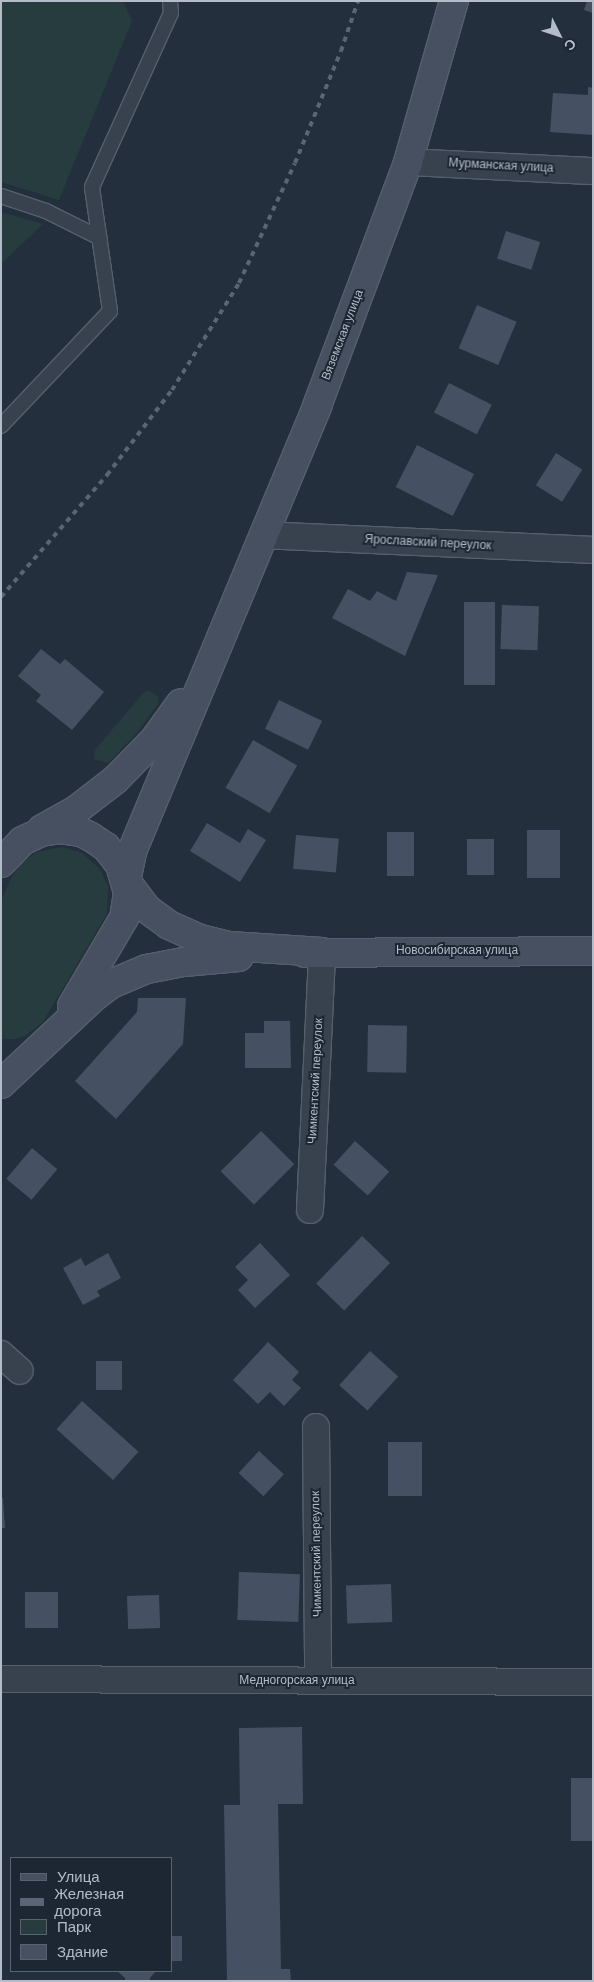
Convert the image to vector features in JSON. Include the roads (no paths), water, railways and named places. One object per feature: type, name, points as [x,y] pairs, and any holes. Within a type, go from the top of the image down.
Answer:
[{"type":"main road","name":"Вяземская улица","points":[[210,661],[317,406],[408,162],[454,1]]},
{"type":"main road","points":[[1,863],[13,848],[76,810],[135,761],[155,739],[210,661]]},
{"type":"main road","points":[[1,1053],[27,1051],[51,1037],[120,928],[127,906],[126,881],[133,849],[210,661]]},
{"type":"main road","points":[[32,835],[59,829],[91,837],[113,854],[126,881],[148,909],[170,925],[198,938],[229,946],[322,952]]},
{"type":"main road","name":"Новосибирская улица","points":[[322,952],[593,951]]},
{"type":"main road","points":[[1,1084],[95,996],[111,984],[139,971],[213,959],[322,952]]},
{"type":"street","name":"Мурманская улица","points":[[408,162],[593,171]]},
{"type":"street","name":"Ярославский переулок","points":[[263,535],[593,550]]},
{"type":"street","name":"Чимкентский переулок","points":[[310,1210],[322,952]]},
{"type":"street","name":"Чимкентский переулок","points":[[316,1427],[318,1681]]},
{"type":"street","name":"Медногорская улица","points":[[1,1679],[593,1682]]},
{"type":"lane","points":[[1,426],[110,311],[92,188],[171,14],[170,1]]},
{"type":"lane","points":[[1,196],[46,211],[100,238]]},
{"type":"railway","points":[[1,597],[107,475],[172,390],[239,283],[295,163],[341,51],[358,1]]}]
